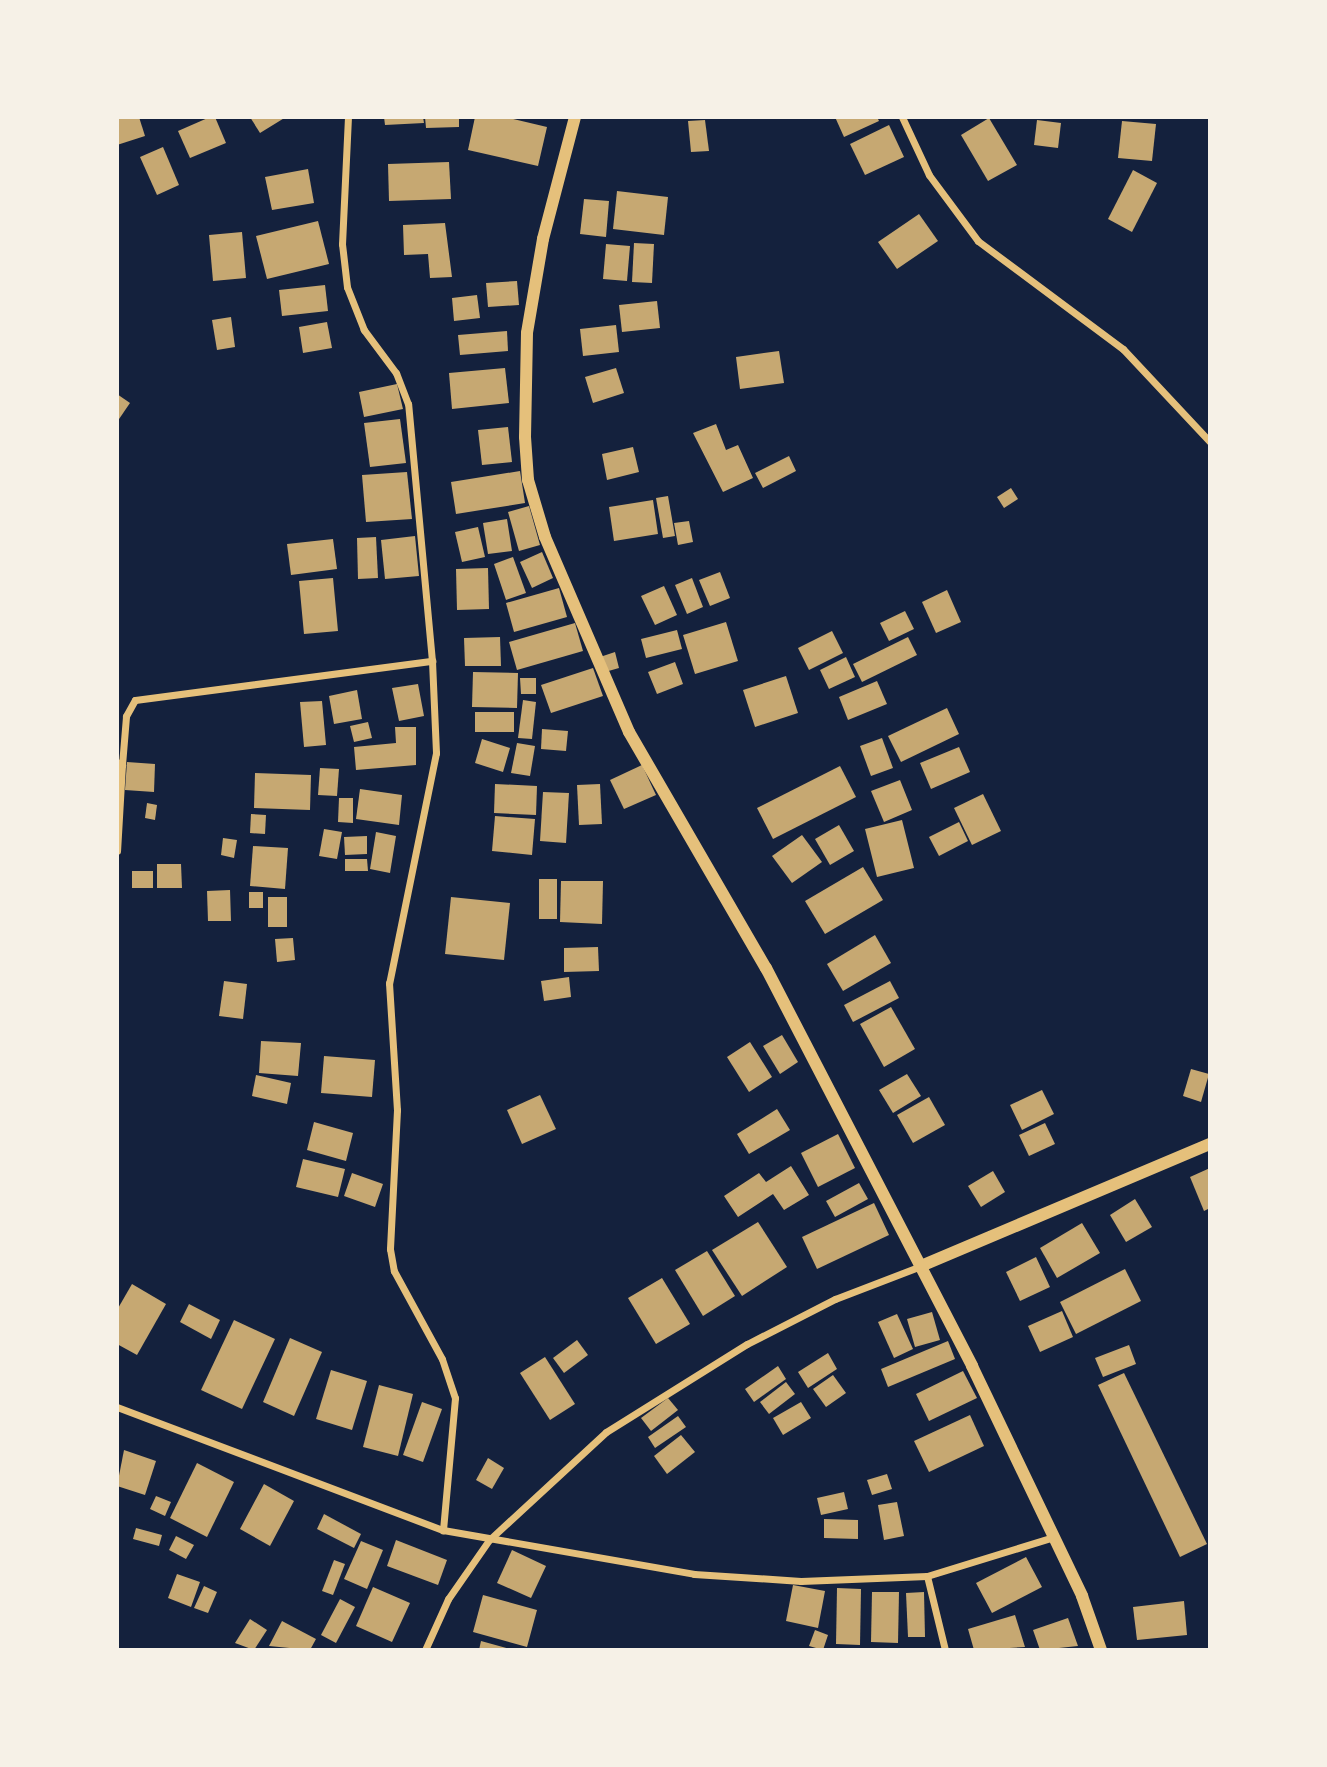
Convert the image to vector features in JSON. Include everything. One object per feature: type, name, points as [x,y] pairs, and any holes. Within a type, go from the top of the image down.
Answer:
[{"type":"street","points":[[348,117],[342,244],[347,287],[364,330],[396,373],[408,404],[432,661],[436,753],[391,961],[397,1110],[390,1238],[394,1271],[442,1359],[455,1398],[443,1530]]},
{"type":"street","points":[[575,117],[543,239],[527,333],[524,437],[537,512],[629,732],[748,934],[921,1266],[1054,1537],[1101,1650]]},
{"type":"street","points":[[902,117],[929,175],[978,241],[1123,349],[1210,442]]},
{"type":"street","points":[[117,851],[120,764],[126,716],[135,700],[432,661]]},
{"type":"street","points":[[425,1650],[452,1591],[489,1541],[606,1432],[650,1402],[835,1298],[921,1266],[1210,1144]]},
{"type":"street","points":[[117,1407],[443,1530],[489,1541],[750,1580],[859,1581],[927,1576],[1054,1537]]},
{"type":"street","points":[[927,1576],[945,1650]]},
{"type":"building","points":[[117,117],[139,117],[145,136],[117,145]]},
{"type":"building","points":[[215,117],[226,143],[190,158],[178,131]]},
{"type":"building","points":[[250,117],[286,117],[260,133]]},
{"type":"building","points":[[384,117],[423,117],[424,123],[385,125]]},
{"type":"building","points":[[425,117],[459,117],[459,127],[426,128]]},
{"type":"building","points":[[475,117],[505,117],[547,127],[538,166],[468,150]]},
{"type":"building","points":[[835,117],[877,117],[879,121],[844,137]]},
{"type":"building","points":[[989,118],[1017,165],[988,181],[961,135]]},
{"type":"building","points":[[705,120],[709,151],[691,152],[688,121]]},
{"type":"building","points":[[1037,120],[1061,123],[1058,148],[1034,145]]},
{"type":"building","points":[[1122,121],[1156,124],[1152,161],[1118,158]]},
{"type":"building","points":[[889,125],[904,157],[865,175],[850,144]]},
{"type":"building","points":[[163,147],[179,185],[157,195],[140,157]]},
{"type":"building","points":[[449,162],[451,199],[389,201],[388,164]]},
{"type":"building","points":[[308,169],[314,203],[272,210],[265,177]]},
{"type":"building","points":[[1133,170],[1157,183],[1132,232],[1108,219]]},
{"type":"building","points":[[617,191],[668,197],[664,235],[613,229]]},
{"type":"building","points":[[584,199],[609,201],[606,237],[580,234]]},
{"type":"building","points":[[919,214],[938,241],[897,269],[878,242]]},
{"type":"building","points":[[318,221],[329,264],[267,279],[256,236]]},
{"type":"building","points":[[445,223],[452,277],[430,278],[428,254],[404,255],[403,225]]},
{"type":"building","points":[[242,232],[246,278],[213,281],[209,235]]},
{"type":"building","points":[[634,243],[654,244],[652,283],[632,282]]},
{"type":"building","points":[[606,244],[630,246],[627,281],[603,279]]},
{"type":"building","points":[[517,281],[519,305],[488,307],[486,283]]},
{"type":"building","points":[[325,285],[328,311],[282,316],[279,290]]},
{"type":"building","points":[[477,295],[480,318],[454,321],[452,298]]},
{"type":"building","points":[[657,301],[660,328],[622,332],[619,305]]},
{"type":"building","points":[[231,317],[235,347],[217,350],[212,320]]},
{"type":"building","points":[[327,322],[332,348],[303,353],[299,327]]},
{"type":"building","points":[[616,325],[619,352],[583,356],[580,329]]},
{"type":"building","points":[[507,331],[508,351],[460,355],[458,335]]},
{"type":"building","points":[[779,351],[784,383],[740,389],[736,357]]},
{"type":"building","points":[[505,368],[509,403],[452,409],[449,373]]},
{"type":"building","points":[[616,368],[624,393],[593,403],[585,377]]},
{"type":"building","points":[[397,384],[403,409],[364,417],[359,392]]},
{"type":"building","points":[[117,394],[130,403],[117,422]]},
{"type":"building","points":[[400,419],[406,463],[370,467],[364,423]]},
{"type":"building","points":[[716,424],[726,450],[738,445],[753,478],[723,492],[693,433]]},
{"type":"building","points":[[508,427],[512,462],[482,465],[478,430]]},
{"type":"building","points":[[633,447],[639,472],[607,480],[602,454]]},
{"type":"building","points":[[789,456],[796,471],[763,488],[755,473]]},
{"type":"building","points":[[520,471],[525,503],[456,514],[451,482]]},
{"type":"building","points":[[407,472],[412,519],[366,522],[362,475]]},
{"type":"building","points":[[1011,488],[1018,499],[1004,508],[997,497]]},
{"type":"building","points":[[668,496],[675,536],[663,538],[656,498]]},
{"type":"building","points":[[653,500],[658,534],[614,541],[609,507]]},
{"type":"building","points":[[529,506],[540,545],[519,551],[508,512]]},
{"type":"building","points":[[507,519],[512,551],[488,554],[483,523]]},
{"type":"building","points":[[689,521],[693,542],[678,545],[674,523]]},
{"type":"building","points":[[478,527],[485,557],[462,562],[455,532]]},
{"type":"building","points":[[415,536],[419,576],[385,579],[381,540]]},
{"type":"building","points":[[376,537],[378,578],[358,579],[357,538]]},
{"type":"building","points":[[333,539],[337,569],[291,575],[287,544]]},
{"type":"building","points":[[542,552],[553,578],[532,588],[520,562]]},
{"type":"building","points":[[513,557],[526,593],[506,600],[494,564]]},
{"type":"building","points":[[488,568],[489,609],[457,610],[456,569]]},
{"type":"building","points":[[720,572],[730,598],[710,606],[699,580]]},
{"type":"building","points":[[333,578],[338,631],[304,634],[299,581]]},
{"type":"building","points":[[692,578],[703,607],[687,614],[675,585]]},
{"type":"building","points":[[664,586],[677,615],[655,625],[641,596]]},
{"type":"building","points":[[559,588],[567,617],[514,632],[506,603]]},
{"type":"building","points":[[947,590],[961,622],[936,633],[922,602]]},
{"type":"building","points":[[905,611],[914,629],[889,641],[880,623]]},
{"type":"building","points":[[726,622],[738,661],[695,674],[683,635]]},
{"type":"building","points":[[575,623],[583,651],[517,670],[509,642]]},
{"type":"building","points":[[677,630],[682,649],[646,658],[641,639]]},
{"type":"building","points":[[832,631],[843,653],[809,670],[798,648]]},
{"type":"building","points":[[500,637],[501,666],[465,666],[464,638]]},
{"type":"building","points":[[908,637],[917,655],[862,682],[853,664]]},
{"type":"building","points":[[615,652],[619,668],[605,672],[600,657]]},
{"type":"building","points":[[846,657],[855,677],[829,689],[820,670]]},
{"type":"building","points":[[675,662],[683,684],[657,694],[648,672]]},
{"type":"building","points":[[593,668],[603,696],[551,713],[541,685]]},
{"type":"building","points":[[473,672],[518,673],[517,708],[472,707]]},
{"type":"building","points":[[786,676],[798,713],[755,727],[743,690]]},
{"type":"building","points":[[520,678],[536,678],[536,694],[521,694]]},
{"type":"building","points":[[877,681],[887,704],[848,720],[839,697]]},
{"type":"building","points":[[418,684],[424,716],[399,721],[392,688]]},
{"type":"building","points":[[357,690],[362,719],[334,724],[329,696]]},
{"type":"building","points":[[523,700],[536,702],[532,739],[518,738]]},
{"type":"building","points":[[322,701],[326,745],[304,747],[300,702]]},
{"type":"building","points":[[947,708],[959,734],[901,762],[888,736]]},
{"type":"building","points":[[475,712],[514,712],[514,732],[475,732]]},
{"type":"building","points":[[368,722],[372,738],[354,742],[350,726]]},
{"type":"building","points":[[395,727],[416,727],[416,765],[356,770],[354,747],[396,743]]},
{"type":"building","points":[[542,729],[568,731],[566,751],[541,749]]},
{"type":"building","points":[[882,738],[893,768],[871,776],[860,746]]},
{"type":"building","points":[[482,739],[510,748],[503,772],[475,763]]},
{"type":"building","points":[[517,743],[535,746],[530,776],[511,773]]},
{"type":"building","points":[[959,747],[970,772],[931,789],[920,763]]},
{"type":"building","points":[[127,762],[155,764],[154,792],[125,790]]},
{"type":"building","points":[[642,765],[656,795],[624,809],[610,780]]},
{"type":"building","points":[[840,766],[856,797],[773,839],[757,808]]},
{"type":"building","points":[[320,768],[339,769],[337,796],[318,795]]},
{"type":"building","points":[[255,773],[311,775],[310,810],[254,808]]},
{"type":"building","points":[[900,780],[912,810],[884,822],[871,791]]},
{"type":"building","points":[[495,784],[537,786],[536,815],[494,813]]},
{"type":"building","points":[[600,784],[602,824],[579,825],[577,785]]},
{"type":"building","points":[[360,789],[402,795],[399,825],[356,819]]},
{"type":"building","points":[[543,792],[569,793],[566,843],[540,841]]},
{"type":"building","points":[[983,794],[1001,831],[972,845],[954,808]]},
{"type":"building","points":[[339,798],[353,798],[353,823],[338,822]]},
{"type":"building","points":[[147,803],[157,805],[155,820],[145,818]]},
{"type":"building","points":[[251,814],[266,815],[265,834],[250,833]]},
{"type":"building","points":[[495,816],[535,819],[532,855],[492,851]]},
{"type":"building","points":[[902,820],[914,868],[877,877],[865,829]]},
{"type":"building","points":[[959,822],[968,841],[939,856],[929,837]]},
{"type":"building","points":[[839,825],[854,851],[830,865],[815,839]]},
{"type":"building","points":[[324,829],[342,832],[337,859],[319,856]]},
{"type":"building","points":[[376,832],[396,836],[390,873],[370,869]]},
{"type":"building","points":[[802,835],[822,862],[792,883],[772,856]]},
{"type":"building","points":[[367,836],[367,854],[345,855],[344,837]]},
{"type":"building","points":[[223,838],[237,840],[234,858],[221,855]]},
{"type":"building","points":[[253,846],[288,848],[285,889],[250,886]]},
{"type":"building","points":[[345,859],[367,859],[368,871],[345,871]]},
{"type":"building","points":[[157,864],[181,864],[182,888],[157,888]]},
{"type":"building","points":[[863,867],[883,900],[825,934],[805,901]]},
{"type":"building","points":[[132,871],[153,871],[153,888],[132,888]]},
{"type":"building","points":[[539,879],[557,879],[557,919],[539,919]]},
{"type":"building","points":[[561,881],[603,881],[602,924],[560,922]]},
{"type":"building","points":[[230,890],[231,921],[208,921],[207,891]]},
{"type":"building","points":[[249,892],[263,892],[263,908],[249,908]]},
{"type":"building","points":[[268,897],[287,897],[287,927],[268,927]]},
{"type":"building","points":[[451,897],[510,903],[504,960],[445,954]]},
{"type":"building","points":[[875,935],[891,963],[843,991],[827,964]]},
{"type":"building","points":[[293,938],[295,960],[277,962],[275,939]]},
{"type":"building","points":[[598,947],[599,971],[564,972],[564,948]]},
{"type":"building","points":[[569,977],[571,997],[544,1001],[541,981]]},
{"type":"building","points":[[224,981],[247,984],[243,1019],[219,1016]]},
{"type":"building","points":[[890,981],[899,998],[853,1022],[844,1005]]},
{"type":"building","points":[[891,1007],[915,1049],[884,1067],[860,1024]]},
{"type":"building","points":[[782,1035],[798,1062],[780,1074],[763,1046]]},
{"type":"building","points":[[261,1041],[301,1043],[298,1076],[259,1073]]},
{"type":"building","points":[[750,1042],[772,1077],[749,1092],[727,1057]]},
{"type":"building","points":[[324,1056],[375,1060],[372,1097],[321,1093]]},
{"type":"building","points":[[1191,1069],[1209,1074],[1201,1102],[1183,1096]]},
{"type":"building","points":[[907,1074],[921,1096],[893,1113],[879,1090]]},
{"type":"building","points":[[256,1075],[291,1083],[287,1104],[252,1096]]},
{"type":"building","points":[[1042,1090],[1054,1114],[1022,1130],[1010,1105]]},
{"type":"building","points":[[540,1095],[556,1129],[522,1144],[507,1110]]},
{"type":"building","points":[[929,1097],[945,1125],[913,1143],[897,1115]]},
{"type":"building","points":[[777,1109],[790,1130],[749,1154],[737,1134]]},
{"type":"building","points":[[314,1122],[353,1133],[346,1161],[307,1150]]},
{"type":"building","points":[[1045,1123],[1055,1144],[1029,1156],[1019,1135]]},
{"type":"building","points":[[838,1134],[855,1168],[818,1187],[801,1153]]},
{"type":"building","points":[[303,1159],[345,1169],[338,1197],[296,1187]]},
{"type":"building","points":[[791,1166],[809,1195],[784,1210],[773,1194],[738,1217],[724,1196],[759,1173],[766,1182]]},
{"type":"building","points":[[1210,1168],[1210,1208],[1204,1211],[1190,1177]]},
{"type":"building","points":[[993,1171],[1005,1192],[981,1207],[968,1186]]},
{"type":"building","points":[[352,1173],[383,1184],[375,1207],[344,1196]]},
{"type":"building","points":[[859,1183],[868,1199],[835,1217],[826,1201]]},
{"type":"building","points":[[1135,1199],[1152,1227],[1126,1242],[1110,1215]]},
{"type":"building","points":[[874,1203],[889,1235],[817,1269],[802,1237]]},
{"type":"building","points":[[758,1222],[787,1267],[742,1296],[712,1250]]},
{"type":"building","points":[[1082,1223],[1100,1253],[1057,1278],[1040,1248]]},
{"type":"building","points":[[707,1251],[735,1296],[703,1316],[675,1270]]},
{"type":"building","points":[[1036,1257],[1050,1287],[1020,1301],[1006,1272]]},
{"type":"building","points":[[1125,1269],[1141,1301],[1076,1334],[1060,1302]]},
{"type":"building","points":[[662,1278],[690,1324],[656,1344],[628,1298]]},
{"type":"building","points":[[132,1284],[166,1304],[137,1355],[117,1344],[117,1310]]},
{"type":"building","points":[[189,1304],[220,1320],[211,1339],[180,1322]]},
{"type":"building","points":[[1062,1311],[1073,1337],[1040,1352],[1028,1326]]},
{"type":"building","points":[[932,1312],[940,1340],[915,1347],[907,1319]]},
{"type":"building","points":[[897,1314],[913,1349],[894,1358],[878,1322]]},
{"type":"building","points":[[234,1320],[275,1339],[242,1409],[201,1390]]},
{"type":"building","points":[[290,1338],[322,1352],[294,1416],[263,1402]]},
{"type":"building","points":[[577,1340],[588,1355],[564,1373],[553,1358]]},
{"type":"building","points":[[948,1341],[955,1359],[888,1387],[881,1369]]},
{"type":"building","points":[[1129,1345],[1136,1364],[1103,1377],[1095,1358]]},
{"type":"building","points":[[828,1353],[837,1369],[808,1388],[798,1372]]},
{"type":"building","points":[[545,1357],[575,1404],[550,1420],[520,1373]]},
{"type":"building","points":[[778,1366],[786,1379],[754,1402],[745,1389]]},
{"type":"building","points":[[331,1370],[367,1381],[352,1430],[316,1419]]},
{"type":"building","points":[[963,1371],[977,1398],[929,1421],[916,1394]]},
{"type":"building","points":[[1124,1373],[1207,1544],[1180,1557],[1098,1385]]},
{"type":"building","points":[[833,1375],[846,1393],[826,1407],[813,1389]]},
{"type":"building","points":[[786,1382],[795,1394],[769,1414],[760,1402]]},
{"type":"building","points":[[379,1385],[413,1394],[398,1456],[363,1447]]},
{"type":"building","points":[[668,1398],[678,1410],[651,1431],[641,1418]]},
{"type":"building","points":[[422,1402],[442,1409],[423,1462],[403,1455]]},
{"type":"building","points":[[801,1402],[811,1418],[783,1435],[773,1418]]},
{"type":"building","points":[[970,1415],[984,1446],[929,1472],[914,1441]]},
{"type":"building","points":[[678,1416],[686,1427],[655,1448],[648,1437]]},
{"type":"building","points":[[681,1435],[695,1452],[667,1474],[654,1456]]},
{"type":"building","points":[[124,1450],[156,1461],[145,1495],[117,1486]]},
{"type":"building","points":[[488,1458],[504,1468],[492,1489],[476,1480]]},
{"type":"building","points":[[197,1463],[234,1482],[207,1537],[170,1518]]},
{"type":"building","points":[[887,1474],[892,1489],[872,1495],[867,1480]]},
{"type":"building","points":[[264,1484],[294,1501],[270,1546],[240,1529]]},
{"type":"building","points":[[844,1492],[848,1509],[821,1515],[817,1498]]},
{"type":"building","points":[[156,1496],[171,1502],[165,1516],[150,1509]]},
{"type":"building","points":[[897,1502],[904,1536],[884,1540],[878,1505]]},
{"type":"building","points":[[324,1514],[361,1534],[354,1548],[317,1529]]},
{"type":"building","points":[[824,1519],[858,1520],[858,1539],[824,1538]]},
{"type":"building","points":[[136,1528],[162,1535],[159,1546],[133,1539]]},
{"type":"building","points":[[176,1536],[194,1545],[186,1559],[169,1550]]},
{"type":"building","points":[[396,1540],[447,1560],[438,1585],[387,1566]]},
{"type":"building","points":[[361,1541],[383,1550],[367,1589],[344,1579]]},
{"type":"building","points":[[512,1550],[546,1566],[531,1598],[497,1583]]},
{"type":"building","points":[[1026,1557],[1042,1587],[992,1613],[976,1583]]},
{"type":"building","points":[[334,1560],[345,1564],[333,1595],[322,1591]]},
{"type":"building","points":[[177,1574],[200,1582],[191,1607],[168,1598]]},
{"type":"building","points":[[793,1585],[825,1591],[818,1628],[786,1621]]},
{"type":"building","points":[[204,1586],[217,1592],[208,1613],[194,1608]]},
{"type":"building","points":[[373,1587],[410,1603],[392,1642],[356,1626]]},
{"type":"building","points":[[837,1588],[861,1589],[860,1645],[836,1644]]},
{"type":"building","points":[[872,1592],[899,1592],[898,1643],[871,1642]]},
{"type":"building","points":[[924,1592],[925,1637],[908,1637],[906,1593]]},
{"type":"building","points":[[483,1595],[537,1610],[527,1647],[473,1632]]},
{"type":"building","points":[[340,1599],[355,1607],[336,1643],[321,1635]]},
{"type":"building","points":[[1184,1601],[1187,1635],[1137,1640],[1133,1607]]},
{"type":"building","points":[[1015,1615],[1025,1647],[974,1650],[968,1629]]},
{"type":"building","points":[[1068,1618],[1078,1646],[1040,1650],[1033,1630]]},
{"type":"building","points":[[250,1619],[267,1630],[254,1650],[235,1643]]},
{"type":"building","points":[[282,1621],[316,1639],[310,1650],[269,1646]]},
{"type":"building","points":[[815,1630],[828,1635],[823,1650],[809,1646]]},
{"type":"building","points":[[481,1641],[510,1649],[510,1650],[479,1650]]}]
